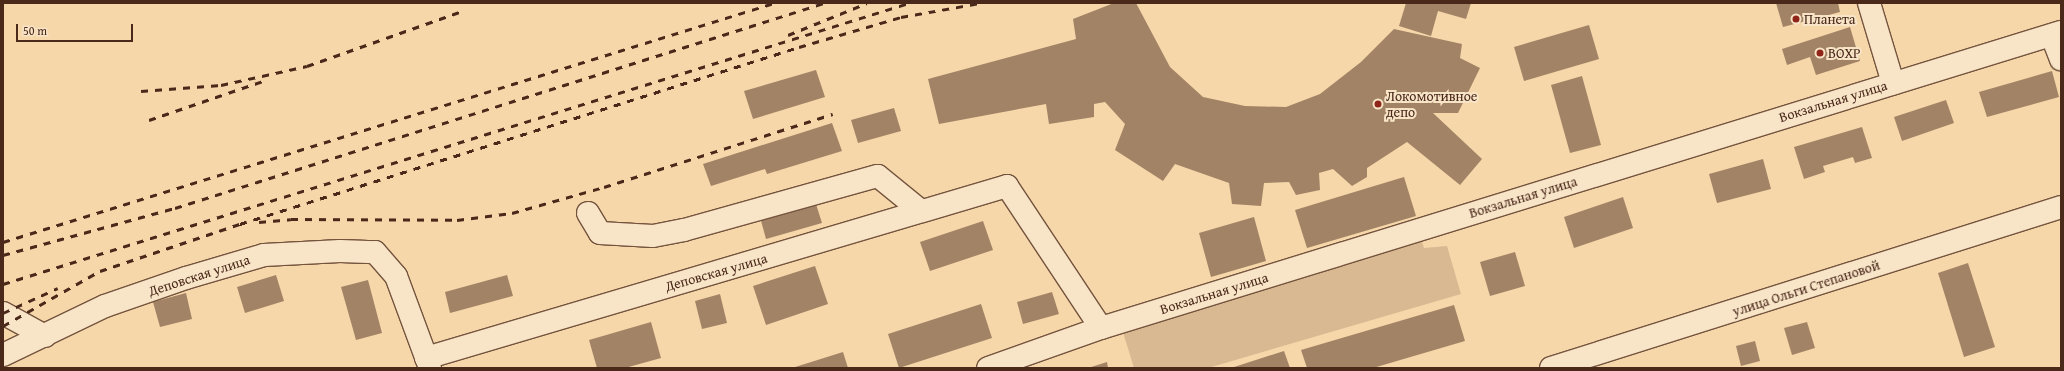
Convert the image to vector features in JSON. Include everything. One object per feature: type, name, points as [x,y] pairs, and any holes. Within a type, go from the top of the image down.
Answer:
[{"type":"street","points":[[1870,3],[1893,83]]},
{"type":"street","points":[[2056,34],[2061,59]]},
{"type":"street","name":"Вокзальная улица","points":[[988,368],[1101,328],[2056,34]]},
{"type":"street","points":[[588,213],[600,232],[653,236],[684,230],[878,176],[921,211]]},
{"type":"street","name":"Деповская улица","points":[[3,355],[105,306],[264,254],[375,252],[396,276],[428,363],[921,211],[1007,186],[1101,328]]},
{"type":"street","name":"улица Ольги Степановой","points":[[1551,368],[2061,207]]},
{"type":"street","points":[[3,313],[45,336]]},
{"type":"shaded area","points":[[1420,236],[1424,248],[1447,246],[1461,294],[1208,368],[1134,368],[1122,329]]},
{"type":"building","name":"Локомотивное депо","points":[[1114,3],[1136,3],[1170,67],[1203,97],[1245,106],[1286,107],[1320,94],[1361,62],[1394,29],[1462,44],[1460,58],[1480,68],[1458,113],[1433,113],[1482,159],[1460,185],[1407,142],[1367,168],[1367,177],[1352,186],[1333,169],[1319,173],[1320,190],[1296,195],[1289,182],[1264,183],[1261,206],[1232,204],[1229,183],[1175,164],[1163,181],[1115,150],[1125,124],[1105,102],[1094,104],[1094,117],[1049,124],[1046,104],[939,124],[928,79],[1076,39],[1073,19]]},
{"type":"building","points":[[1406,3],[1471,3],[1466,19],[1438,11],[1431,36],[1399,26]]},
{"type":"building","name":"Планета","points":[[1776,3],[1838,3],[1840,12],[1783,27]]},
{"type":"building","points":[[1589,25],[1599,59],[1524,81],[1514,47]]},
{"type":"building","name":"ВОХР","points":[[1850,27],[1860,61],[1816,75],[1810,57],[1787,65],[1782,49]]},
{"type":"building","points":[[816,70],[825,97],[753,119],[744,91]]},
{"type":"building","points":[[2052,71],[2059,97],[1987,117],[1979,92]]},
{"type":"building","points":[[1582,76],[1601,145],[1570,153],[1551,85]]},
{"type":"building","points":[[1946,100],[1954,123],[1902,141],[1894,117]]},
{"type":"building","points":[[894,108],[901,131],[858,143],[851,120]]},
{"type":"building","points":[[832,123],[842,151],[767,174],[765,169],[711,186],[703,164]]},
{"type":"building","points":[[1862,127],[1872,158],[1855,163],[1853,157],[1823,166],[1825,172],[1804,179],[1794,147]]},
{"type":"building","points":[[1763,159],[1771,189],[1717,203],[1709,174]]},
{"type":"building","points":[[1404,177],[1416,216],[1307,248],[1295,210]]},
{"type":"building","points":[[1623,197],[1633,228],[1574,248],[1564,217]]},
{"type":"building","points":[[815,201],[822,223],[766,239],[760,217]]},
{"type":"building","points":[[1254,217],[1266,261],[1211,277],[1199,233]]},
{"type":"building","points":[[983,221],[993,250],[930,271],[920,242]]},
{"type":"building","points":[[1515,252],[1525,286],[1490,296],[1480,262]]},
{"type":"building","points":[[1968,263],[1995,347],[1964,357],[1938,273]]},
{"type":"building","points":[[815,266],[828,304],[766,325],[753,286]]},
{"type":"building","points":[[276,275],[284,301],[245,313],[237,287]]},
{"type":"building","points":[[507,275],[513,296],[450,313],[445,292]]},
{"type":"building","points":[[368,280],[382,333],[356,340],[341,287]]},
{"type":"building","points":[[1052,292],[1059,314],[1023,324],[1017,302]]},
{"type":"building","points":[[186,293],[192,319],[160,327],[153,302]]},
{"type":"building","points":[[720,294],[727,323],[702,329],[695,301]]},
{"type":"building","points":[[981,304],[992,338],[899,368],[888,334]]},
{"type":"building","points":[[1454,305],[1465,341],[1373,368],[1307,368],[1301,350]]},
{"type":"building","points":[[651,322],[661,358],[625,368],[597,368],[589,340]]},
{"type":"building","points":[[1807,322],[1815,348],[1792,355],[1784,328]]},
{"type":"building","points":[[1755,341],[1760,361],[1741,366],[1736,346]]},
{"type":"building","points":[[1284,351],[1290,368],[1231,368]]},
{"type":"building","points":[[843,352],[848,368],[792,368]]},
{"type":"building","points":[[1107,362],[1108,368],[1088,368]]},
{"type":"railway","points":[[3,242],[774,3]]},
{"type":"railway","points":[[3,255],[175,208],[824,3]]},
{"type":"railway","points":[[788,35],[867,3]]},
{"type":"railway","points":[[3,284],[909,3]]},
{"type":"railway","points":[[3,326],[100,271],[240,224],[799,47],[901,17],[980,3]]},
{"type":"railway","points":[[141,91],[221,85],[307,66],[462,11]]},
{"type":"railway","points":[[149,120],[266,80]]},
{"type":"railway","points":[[259,222],[291,219],[457,220],[512,213],[604,187],[833,114]]},
{"type":"railway","points":[[3,313],[58,288]]},
{"type":"place","name":"Планета","points":[[1796,19]]},
{"type":"place","name":"ВОХР","points":[[1820,53]]},
{"type":"place","name":"Локомотивное депо","points":[[1378,104]]}]
